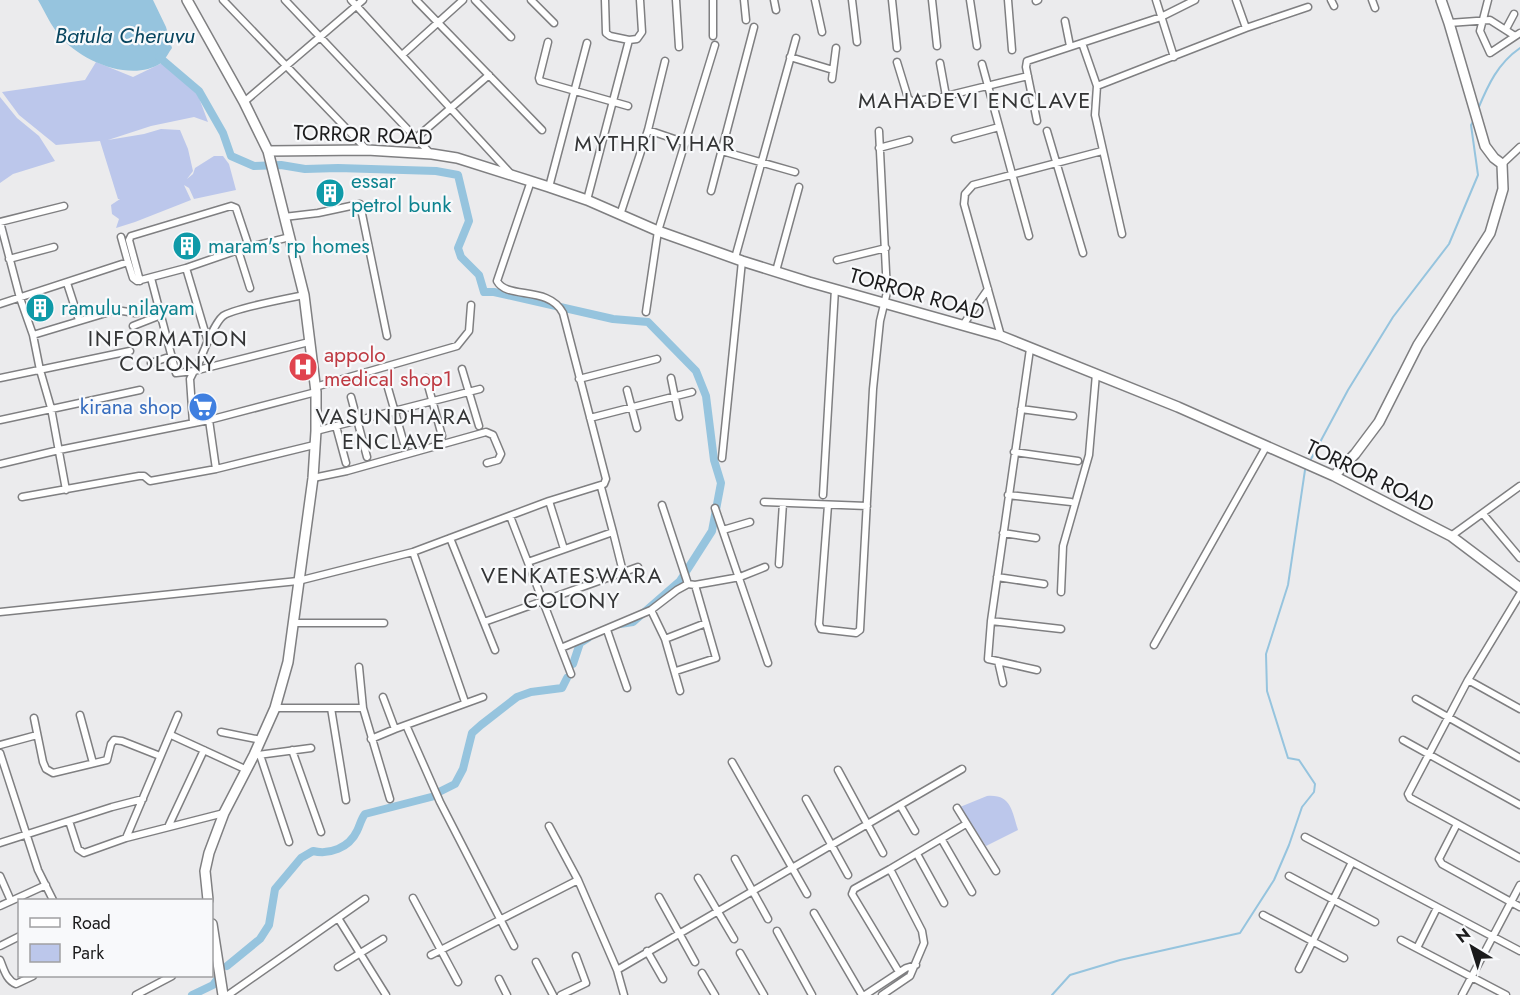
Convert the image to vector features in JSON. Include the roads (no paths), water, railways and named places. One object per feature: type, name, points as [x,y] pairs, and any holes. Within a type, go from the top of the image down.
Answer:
[{"type":"street","points":[[187,0],[244,102],[268,152],[304,295],[315,389],[316,431],[313,478],[288,662],[275,708],[257,755],[224,813],[209,853],[205,871],[206,899]]},
{"type":"street","points":[[223,0],[367,150]]},
{"type":"street","points":[[285,0],[432,154]]},
{"type":"street","points":[[351,0],[513,176]]},
{"type":"street","points":[[244,102],[363,0]]},
{"type":"street","points":[[416,0],[542,130]]},
{"type":"street","points":[[402,55],[463,0]]},
{"type":"street","points":[[475,0],[511,37]]},
{"type":"street","points":[[531,0],[554,23]]},
{"type":"street","points":[[605,0],[606,33],[630,40],[637,39],[642,32],[640,0]]},
{"type":"street","points":[[676,0],[679,47]]},
{"type":"street","points":[[713,0],[713,36]]},
{"type":"street","points":[[744,0],[746,20]]},
{"type":"street","points":[[774,0],[776,10]]},
{"type":"street","points":[[815,0],[822,32]]},
{"type":"street","points":[[852,0],[857,42]]},
{"type":"street","points":[[892,0],[897,48]]},
{"type":"street","points":[[932,0],[937,46]]},
{"type":"street","points":[[970,0],[977,46]]},
{"type":"street","points":[[1008,0],[1012,50]]},
{"type":"street","points":[[1156,0],[1174,57]]},
{"type":"street","points":[[1037,121],[1026,67],[1027,61],[1161,16],[1195,0]]},
{"type":"street","points":[[1236,0],[1246,28]]},
{"type":"street","points":[[1372,0],[1375,8]]},
{"type":"street","points":[[1334,477],[1370,436],[1418,345],[1490,233],[1503,189],[1502,164],[1489,153],[1441,0]]},
{"type":"street","points":[[1488,0],[1480,31],[1490,53],[1517,34]]},
{"type":"street","points":[[1097,86],[1246,28],[1308,7]]},
{"type":"street","points":[[1506,29],[1514,14]]},
{"type":"street","points":[[1449,23],[1490,20],[1517,34]]},
{"type":"street","points":[[1065,21],[1070,46]]},
{"type":"street","points":[[711,191],[754,27]]},
{"type":"street","points":[[722,458],[739,260],[796,38]]},
{"type":"street","points":[[586,200],[630,40]]},
{"type":"street","points":[[548,42],[540,80],[628,106]]},
{"type":"street","points":[[549,187],[587,43]]},
{"type":"street","points":[[1082,43],[1097,86],[1095,115],[1122,234]]},
{"type":"street","points":[[646,312],[658,231],[715,45]]},
{"type":"street","points":[[832,79],[836,48]]},
{"type":"street","points":[[790,57],[833,70]]},
{"type":"street","points":[[620,214],[648,130],[665,61]]},
{"type":"street","points":[[897,62],[908,98],[912,102],[1028,76]]},
{"type":"street","points":[[940,63],[946,96]]},
{"type":"street","points":[[982,64],[1029,236]]},
{"type":"street","points":[[416,138],[489,75]]},
{"type":"street","points":[[955,139],[999,127]]},
{"type":"street","points":[[648,130],[686,143]]},
{"type":"street","points":[[828,505],[819,624],[821,629],[852,633],[860,630],[873,389],[887,292],[879,131]]},
{"type":"street","points":[[1047,131],[1083,253]]},
{"type":"street","points":[[879,148],[909,140]]},
{"type":"street","points":[[1502,164],[1520,147]]},
{"type":"street","name":"TORROR ROAD","points":[[268,152],[367,150],[457,158],[586,200],[658,231],[739,260],[1001,336],[1178,407],[1334,477],[1451,537],[1518,584]]},
{"type":"street","points":[[722,151],[795,172]]},
{"type":"street","points":[[1001,336],[964,204],[965,194],[973,185],[1102,152]]},
{"type":"street","points":[[0,612],[298,581],[413,552],[549,501],[601,487],[606,480],[559,306],[546,298],[502,287],[496,281],[531,181]]},
{"type":"street","points":[[776,272],[799,187]]},
{"type":"street","points":[[284,216],[318,213],[360,204],[387,336]]},
{"type":"street","points":[[64,206],[0,222],[20,298],[33,335],[51,408],[66,490]]},
{"type":"street","points":[[140,281],[129,240],[131,236],[234,206],[249,247]]},
{"type":"street","points":[[122,237],[133,278],[140,281],[238,250],[290,237]]},
{"type":"street","points":[[9,259],[54,247]]},
{"type":"street","points":[[837,260],[886,248]]},
{"type":"street","points":[[238,250],[250,288]]},
{"type":"street","points":[[0,304],[128,262]]},
{"type":"street","points":[[186,267],[208,342]]},
{"type":"street","points":[[151,278],[176,373],[195,371],[309,342]]},
{"type":"street","points":[[67,283],[79,320]]},
{"type":"street","points":[[823,495],[835,289]]},
{"type":"street","points":[[963,326],[988,289]]},
{"type":"street","points":[[193,423],[190,379],[223,316],[304,295]]},
{"type":"street","points":[[0,464],[209,420],[458,346],[469,331],[471,305]]},
{"type":"street","points":[[33,335],[116,310],[161,313]]},
{"type":"street","points":[[133,326],[161,313]]},
{"type":"street","points":[[1030,349],[1008,495],[988,659],[1037,670]]},
{"type":"street","points":[[0,378],[130,351]]},
{"type":"street","points":[[151,363],[172,357]]},
{"type":"street","points":[[579,379],[657,359]]},
{"type":"street","points":[[462,369],[479,426]]},
{"type":"street","points":[[1061,592],[1064,546],[1089,455],[1096,374]]},
{"type":"street","points":[[426,378],[442,436]]},
{"type":"street","points":[[671,378],[679,417]]},
{"type":"street","points":[[388,388],[405,447]]},
{"type":"street","points":[[316,431],[480,389]]},
{"type":"street","points":[[0,420],[140,390]]},
{"type":"street","points":[[627,390],[637,428]]},
{"type":"street","points":[[590,418],[692,392]]},
{"type":"street","points":[[351,397],[367,457]]},
{"type":"street","points":[[1021,408],[1073,416]]},
{"type":"street","points":[[209,420],[216,469]]},
{"type":"street","points":[[336,426],[346,463]]},
{"type":"street","points":[[313,478],[347,471],[486,432],[493,435],[501,454],[498,460],[487,464]]},
{"type":"street","points":[[22,497],[139,476],[144,476],[150,481],[216,469],[314,445]]},
{"type":"street","points":[[1154,645],[1266,447]]},
{"type":"street","points":[[1014,452],[1078,461]]},
{"type":"street","points":[[601,487],[623,572]]},
{"type":"street","points":[[1451,537],[1519,490]]},
{"type":"street","points":[[1008,495],[1071,502]]},
{"type":"street","points":[[549,501],[564,549]]},
{"type":"street","points":[[764,502],[867,506]]},
{"type":"street","points":[[779,564],[783,503]]},
{"type":"street","points":[[662,505],[706,623],[716,658],[676,671]]},
{"type":"street","points":[[715,508],[768,663]]},
{"type":"street","points":[[1483,514],[1520,558]]},
{"type":"street","points":[[510,516],[571,674]]},
{"type":"street","points":[[723,530],[750,522]]},
{"type":"street","points":[[528,562],[613,532]]},
{"type":"street","points":[[1003,533],[1036,538]]},
{"type":"street","points":[[450,538],[495,650]]},
{"type":"street","points":[[413,552],[465,702]]},
{"type":"street","points":[[484,621],[638,567]]},
{"type":"street","points":[[561,648],[651,610],[677,590],[691,585],[740,577],[765,567]]},
{"type":"street","points":[[997,577],[1044,584]]},
{"type":"street","points":[[1520,594],[1468,680],[1408,794],[1410,798],[1520,858]]},
{"type":"street","points":[[651,610],[665,639],[680,691]]},
{"type":"street","points":[[991,621],[1061,628]]},
{"type":"street","points":[[294,623],[384,623]]},
{"type":"street","points":[[665,639],[706,623]]},
{"type":"street","points":[[607,630],[627,688]]},
{"type":"street","points":[[998,661],[1003,683]]},
{"type":"street","points":[[359,667],[363,708],[390,799]]},
{"type":"street","points":[[1468,680],[1520,709]]},
{"type":"street","points":[[383,697],[394,729]]},
{"type":"street","points":[[371,739],[483,697]]},
{"type":"street","points":[[1416,699],[1520,758]]},
{"type":"street","points":[[275,708],[363,708]]},
{"type":"street","points":[[331,708],[346,800]]},
{"type":"street","points":[[80,715],[93,763]]},
{"type":"street","points":[[126,838],[178,715]]},
{"type":"street","points":[[34,718],[43,762],[46,769],[52,773],[109,759],[111,744],[114,740],[160,756]]},
{"type":"street","points":[[406,725],[440,802],[514,946]]},
{"type":"street","points":[[221,732],[261,740]]},
{"type":"street","points":[[0,745],[37,735]]},
{"type":"street","points":[[171,735],[247,770]]},
{"type":"street","points":[[1402,740],[1520,805]]},
{"type":"street","points":[[257,755],[311,747]]},
{"type":"street","points":[[168,827],[204,750]]},
{"type":"street","points":[[292,750],[321,832]]},
{"type":"street","points":[[0,753],[26,835],[53,899]]},
{"type":"street","points":[[257,755],[290,842]]},
{"type":"street","points":[[732,762],[807,894]]},
{"type":"street","points":[[617,970],[962,769]]},
{"type":"street","points":[[838,770],[883,853]]},
{"type":"street","points":[[806,799],[848,875]]},
{"type":"street","points":[[0,843],[143,800]]},
{"type":"street","points":[[900,806],[915,831]]},
{"type":"street","points":[[957,808],[996,871]]},
{"type":"street","points":[[69,821],[78,849],[84,853],[126,838],[224,813]]},
{"type":"street","points":[[899,972],[852,894],[855,889],[966,824]]},
{"type":"street","points":[[1457,824],[1439,859],[1442,864],[1520,907]]},
{"type":"street","points":[[549,826],[578,880],[617,970],[624,995]]},
{"type":"street","points":[[1305,837],[1520,951]]},
{"type":"street","points":[[942,840],[972,892]]},
{"type":"street","points":[[917,854],[944,903]]},
{"type":"street","points":[[735,859],[768,919]]},
{"type":"street","points":[[1299,969],[1352,862]]},
{"type":"street","points":[[880,984],[884,994],[910,976],[916,965],[924,937],[890,869]]},
{"type":"street","points":[[0,876],[10,901]]},
{"type":"street","points":[[1289,876],[1374,922]]},
{"type":"street","points":[[698,878],[734,939]]},
{"type":"street","points":[[431,955],[578,880]]},
{"type":"street","points":[[0,906],[46,885]]},
{"type":"street","points":[[1462,995],[1520,885]]},
{"type":"street","points":[[659,897],[695,962]]},
{"type":"street","points":[[413,898],[459,982]]},
{"type":"street","points":[[228,995],[365,899]]},
{"type":"street","points":[[1417,948],[1437,908]]},
{"type":"street","points":[[814,913],[863,995],[906,968],[916,965]]},
{"type":"street","points":[[1263,915],[1344,958]]},
{"type":"street","points":[[338,918],[386,995]]},
{"type":"street","points":[[777,931],[812,995]]},
{"type":"street","points":[[0,945],[18,937]]},
{"type":"street","points":[[338,967],[383,939]]},
{"type":"street","points":[[1401,940],[1506,995]]},
{"type":"street","points":[[647,951],[663,979]]},
{"type":"street","points":[[214,953],[223,995]]},
{"type":"street","points":[[740,953],[764,995]]},
{"type":"street","points":[[561,995],[586,983],[576,956]]},
{"type":"street","points":[[0,960],[9,980],[13,983],[16,984],[29,977]]},
{"type":"street","points":[[536,962],[553,995]]},
{"type":"street","points":[[702,973],[715,995]]},
{"type":"street","points":[[136,995],[168,977]]},
{"type":"street","points":[[499,979],[507,995]]},
{"type":"water","name":"Batula Cheruvu","points":[[38,0],[153,0],[166,27],[172,48],[161,63],[149,69],[122,70],[93,61],[80,54],[60,36]]},
{"type":"waterway","points":[[1478,109],[1500,68],[1520,48]]},
{"type":"waterway","points":[[159,57],[199,91],[223,133],[231,156],[254,166],[436,171],[458,175],[469,221],[458,248],[461,257],[479,275],[484,292],[494,292],[613,319],[648,322],[696,371],[706,396],[714,460],[721,483],[712,531],[680,581],[633,622],[620,624]]},
{"type":"waterway","points":[[1311,459],[1348,390],[1393,317],[1449,244],[1478,175],[1471,125],[1474,120]]},
{"type":"waterway","points":[[1052,995],[1070,975],[1120,960],[1240,933],[1274,880],[1302,807],[1314,792],[1315,784],[1299,760],[1288,758],[1267,691],[1266,654],[1288,585],[1305,470]]},
{"type":"waterway","points":[[573,664],[580,643],[588,638]]},
{"type":"waterway","points":[[441,791],[455,784],[463,769],[472,733],[517,697],[531,692],[562,688],[567,678]]},
{"type":"waterway","points":[[227,966],[260,939],[269,925],[275,889],[301,858],[313,851],[326,852],[344,846],[357,831],[365,814],[431,797]]},
{"type":"waterway","points":[[192,995],[213,985],[218,978]]},
{"type":"place","name":"essar petrol bunk","points":[[330,193]]},
{"type":"place","name":"maram's rp homes","points":[[187,246]]},
{"type":"place","name":"ramulu nilayam","points":[[40,308]]},
{"type":"place","name":"appolo medical shop1","points":[[303,367]]},
{"type":"place","name":"kirana shop","points":[[203,407]]},
{"type":"district","name":"MAHADEVI ENCLAVE","points":[[975,100]]},
{"type":"district","name":"MYTHRI VIHAR","points":[[655,143]]},
{"type":"district","name":"INFORMATION COLONY","points":[[168,350]]},
{"type":"district","name":"VASUNDHARA ENCLAVE","points":[[394,428]]},
{"type":"district","name":"VENKATESWARA COLONY","points":[[572,588]]}]
